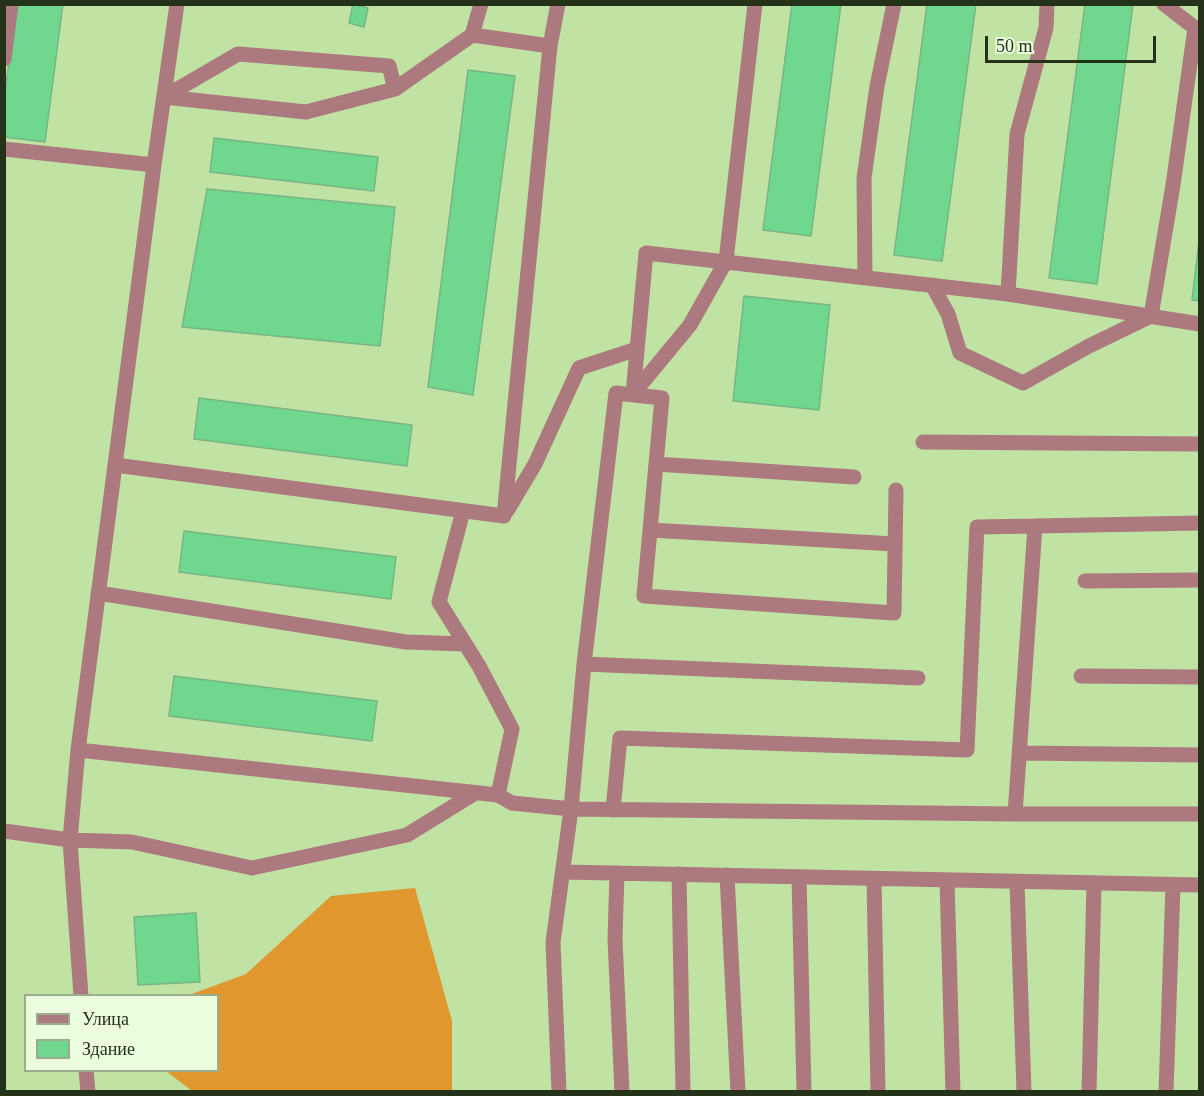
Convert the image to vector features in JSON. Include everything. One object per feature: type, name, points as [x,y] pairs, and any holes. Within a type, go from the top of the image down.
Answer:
[{"type":"street","points":[[4,59],[11,4]]},
{"type":"street","points":[[81,994],[70,840],[78,750],[177,4]]},
{"type":"street","points":[[164,97],[306,112],[395,89],[472,35],[481,4]]},
{"type":"street","points":[[504,516],[550,46],[558,4]]},
{"type":"street","points":[[633,394],[690,325],[726,261],[754,4]]},
{"type":"street","points":[[865,277],[864,178],[877,86],[894,4]]},
{"type":"street","points":[[1008,294],[1017,134],[1046,28],[1047,4]]},
{"type":"street","points":[[1151,316],[1173,185],[1195,28],[1164,4]]},
{"type":"street","points":[[472,35],[550,46]]},
{"type":"street","points":[[164,97],[238,54],[388,66],[395,89]]},
{"type":"street","points":[[4,149],[154,165]]},
{"type":"street","points":[[633,394],[646,253],[1008,294],[1200,324]]},
{"type":"street","points":[[932,285],[948,314],[960,353],[1023,383],[1089,346],[1151,316]]},
{"type":"street","points":[[504,516],[535,464],[579,368],[638,349]]},
{"type":"street","points":[[559,1092],[553,942],[571,809],[584,664],[616,393],[662,398],[644,596],[894,613],[896,490]]},
{"type":"street","points":[[923,442],[1200,444]]},
{"type":"street","points":[[656,464],[854,477]]},
{"type":"street","points":[[115,465],[504,516]]},
{"type":"street","points":[[463,511],[439,602],[480,666],[512,729],[498,795]]},
{"type":"street","points":[[613,810],[621,738],[967,750],[977,527],[1200,523]]},
{"type":"street","points":[[1015,814],[1035,526]]},
{"type":"street","points":[[650,531],[895,544]]},
{"type":"street","points":[[1085,581],[1200,580]]},
{"type":"street","points":[[98,593],[406,642],[465,644]]},
{"type":"street","points":[[584,664],[918,678]]},
{"type":"street","points":[[1081,676],[1200,677]]},
{"type":"street","points":[[78,750],[498,795],[512,803],[571,809],[1200,814]]},
{"type":"street","points":[[1020,753],[1200,755]]},
{"type":"street","points":[[4,831],[70,840],[132,842],[252,868],[407,835],[475,793]]},
{"type":"street","points":[[563,872],[1200,885]]},
{"type":"street","points":[[617,873],[615,939],[622,1092]]},
{"type":"street","points":[[679,874],[683,1092]]},
{"type":"street","points":[[728,875],[738,1092]]},
{"type":"street","points":[[799,877],[804,1092]]},
{"type":"street","points":[[874,879],[878,1092]]},
{"type":"street","points":[[947,880],[952,1092]]},
{"type":"street","points":[[1017,882],[1024,1092]]},
{"type":"street","points":[[1089,1092],[1094,883]]},
{"type":"street","points":[[1166,1092],[1173,885]]},
{"type":"street","points":[[86,1072],[88,1092]]},
{"type":"shaded area","points":[[415,888],[452,1021],[452,1091],[192,1091],[167,1072],[219,1072],[219,994],[192,994],[246,974],[331,896]]},
{"type":"building","points":[[17,4],[63,4],[45,142],[4,137],[4,99]]},
{"type":"building","points":[[353,4],[368,8],[364,27],[349,23]]},
{"type":"building","points":[[792,4],[841,4],[811,236],[763,230]]},
{"type":"building","points":[[927,4],[976,4],[942,261],[894,255]]},
{"type":"building","points":[[1085,4],[1133,4],[1097,284],[1049,278]]},
{"type":"building","points":[[468,70],[515,76],[473,395],[428,387]]},
{"type":"building","points":[[214,138],[378,157],[374,191],[210,172]]},
{"type":"building","points":[[207,189],[395,207],[380,346],[182,327]]},
{"type":"building","points":[[1200,232],[1200,301],[1192,300]]},
{"type":"building","points":[[744,296],[830,305],[819,410],[733,401]]},
{"type":"building","points":[[199,398],[412,425],[407,466],[194,439]]},
{"type":"building","points":[[184,531],[396,557],[391,599],[179,572]]},
{"type":"building","points":[[174,676],[377,701],[372,741],[169,716]]},
{"type":"building","points":[[196,913],[200,982],[138,985],[134,917]]}]
